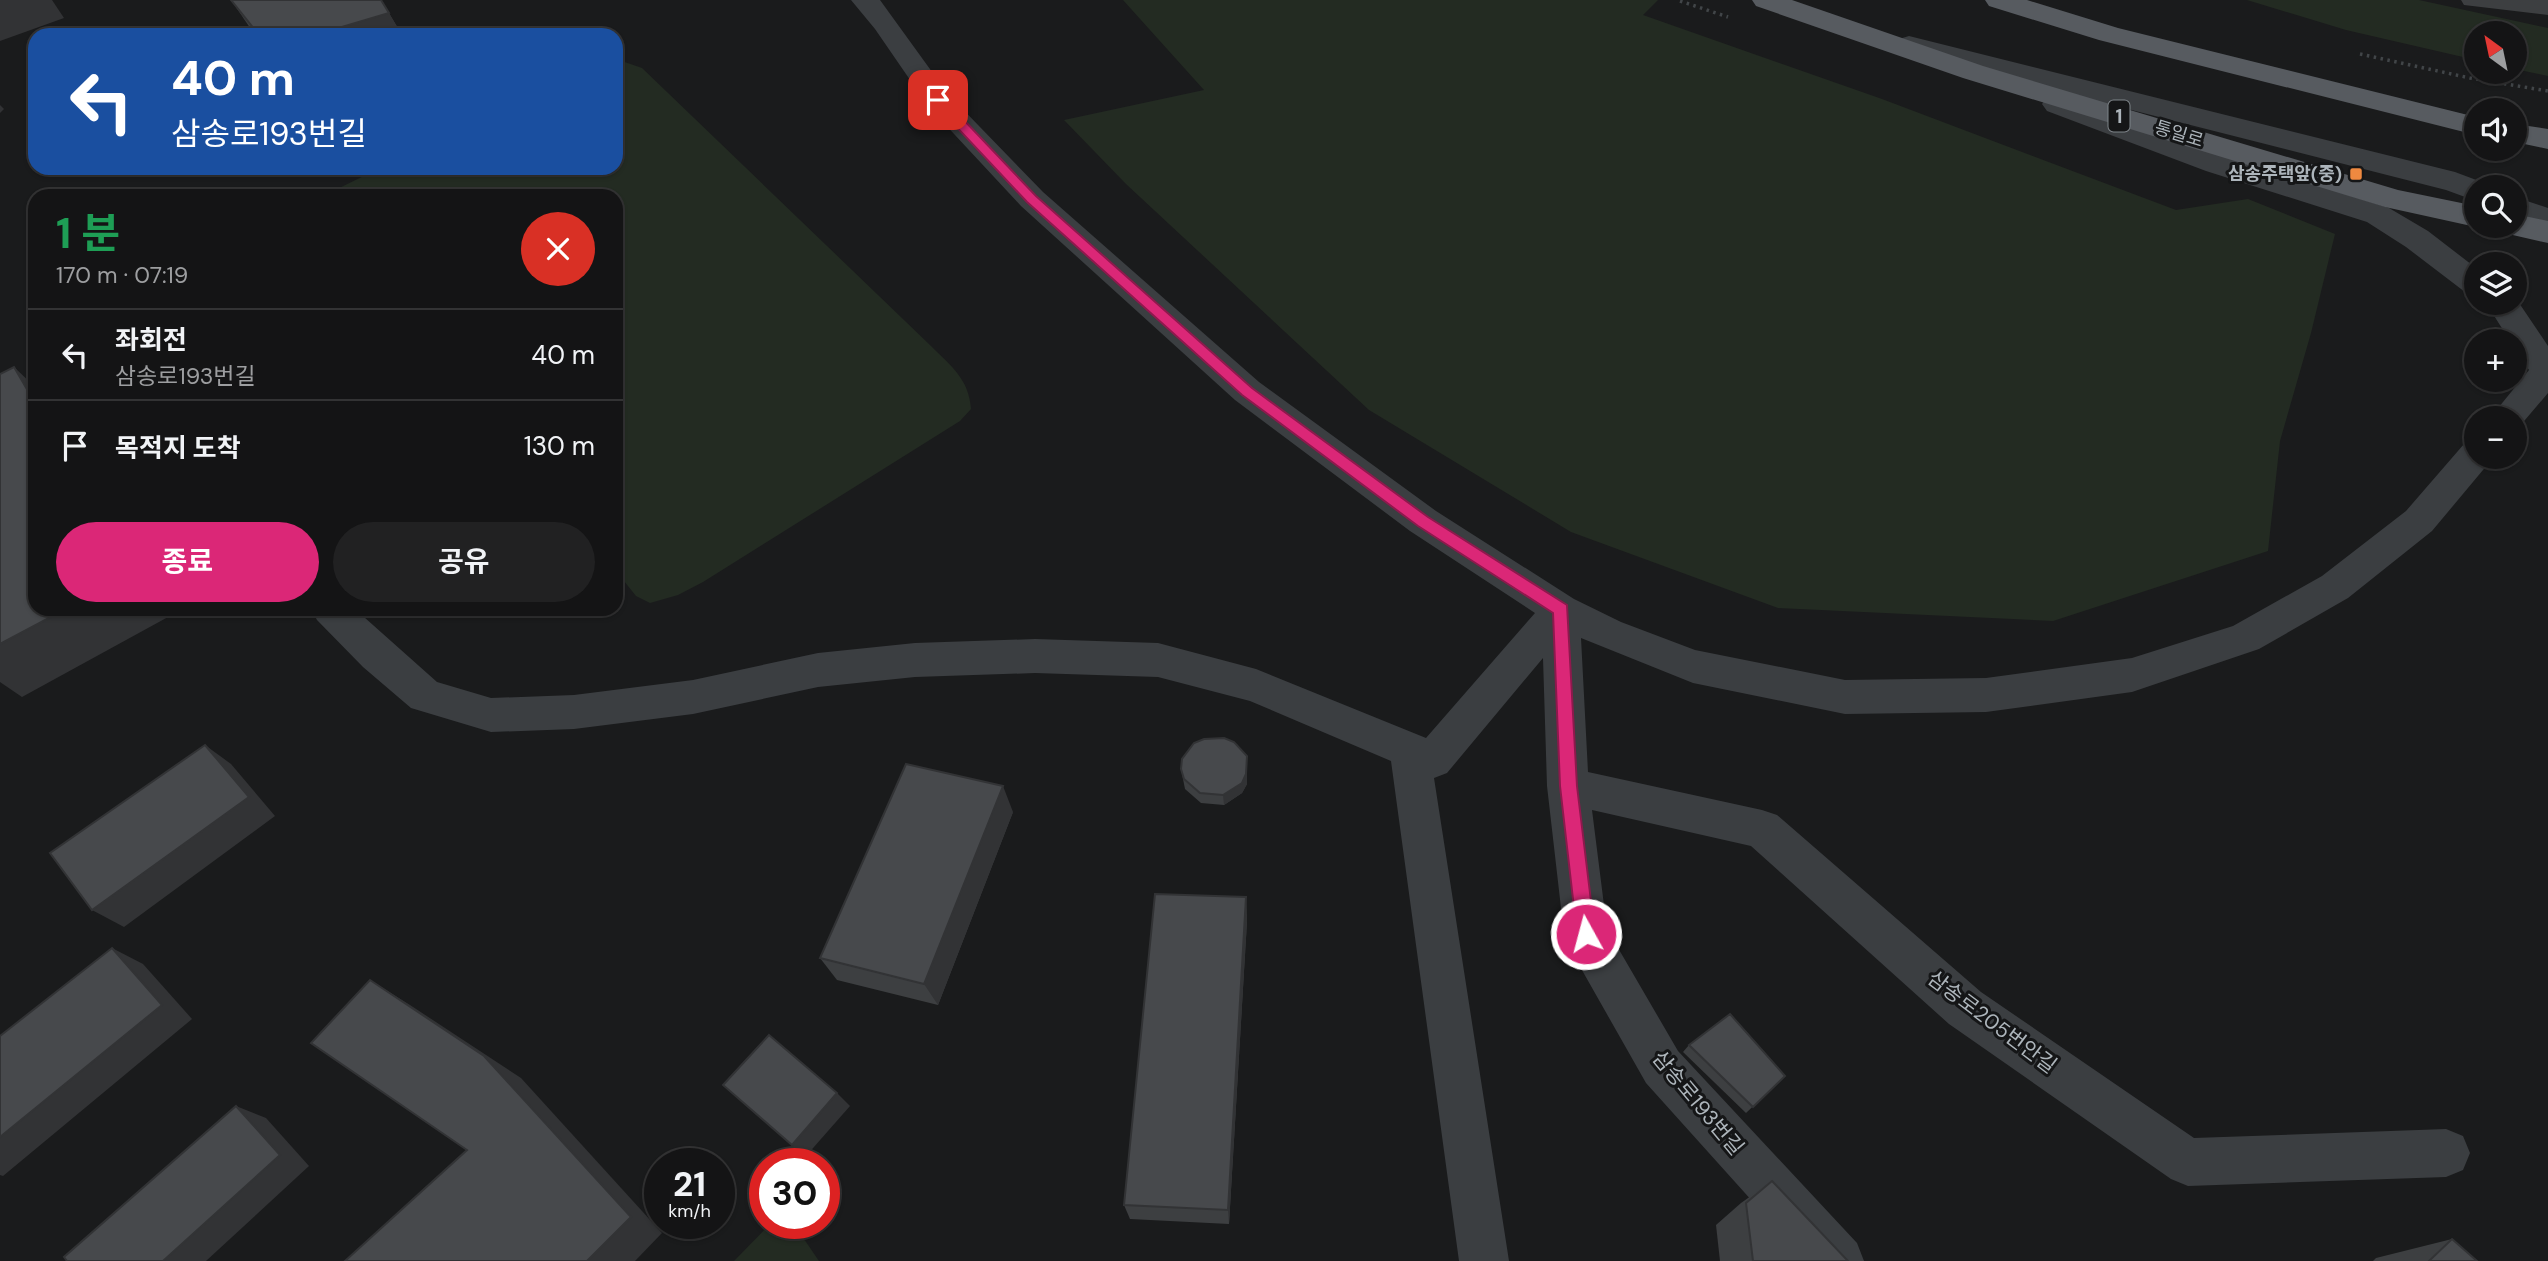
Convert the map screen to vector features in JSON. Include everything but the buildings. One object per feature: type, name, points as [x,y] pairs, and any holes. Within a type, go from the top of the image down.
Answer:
[{"type":"main road","name":"통일로","points":[[1766,0],[1973,72],[2396,200],[2464,214]]},
{"type":"main road","points":[[1998,0],[2109,34],[2464,123]]},
{"type":"main road","points":[[2527,135],[2548,138]]},
{"type":"main road","points":[[2527,228],[2548,232]]},
{"type":"street","points":[[876,8],[938,100],[1032,199],[1247,391],[1423,521],[1561,610],[1607,633],[1693,666],[1845,696],[1986,695],[2132,675],[2245,638],[2335,587],[2419,521],[2464,468]]},
{"type":"street","points":[[1852,31],[2464,186]]},
{"type":"street","points":[[1973,72],[2217,164],[2378,215],[2417,239],[2464,275]]},
{"type":"street","points":[[2527,212],[2548,220]]},
{"type":"street","points":[[2510,315],[2548,370],[2517,406]]},
{"type":"street","points":[[337,616],[425,696],[491,715],[575,712],[693,697],[818,670],[915,660],[1035,656],[1158,660],[1255,686],[1433,760],[1561,610]]},
{"type":"street","name":"삼송로193번길","points":[[1561,610],[1568,786],[1586,934],[1662,1067],[1839,1261]]},
{"type":"street","points":[[1410,751],[1485,1261]]},
{"type":"street","name":"삼송로205번안길","points":[[1568,786],[1762,829],[1965,1008],[2188,1162],[2446,1153]]},
{"type":"path","points":[[2506,84],[2548,91]]},
{"type":"shaded area","points":[[1123,0],[1658,0],[1643,15],[1882,99],[2176,210],[2248,199],[2335,234],[2311,333],[2280,441],[2268,551],[2053,621],[1778,608],[1571,532],[1369,410],[1126,184],[1064,120],[1204,90]]},
{"type":"shaded area","points":[[2247,0],[2419,0],[2516,21],[2464,21],[2464,57],[2346,30]]},
{"type":"shaded area","points":[[2527,23],[2548,28],[2548,76],[2527,72]]},
{"type":"shaded area","points":[[623,61],[642,68],[945,360],[963,381],[971,409],[960,421],[703,582],[678,595],[650,603],[636,596],[623,580],[623,189],[337,189],[366,175],[623,175]]},
{"type":"shaded area","points":[[755,1239],[804,1239],[819,1261],[734,1261]]},
{"type":"place","name":"삼송주택앞(중)","points":[[2356,174]]},
{"type":"route","points":[[938,100],[1032,199],[1247,391],[1423,521],[1561,610],[1568,786],[1586,934]]}]
